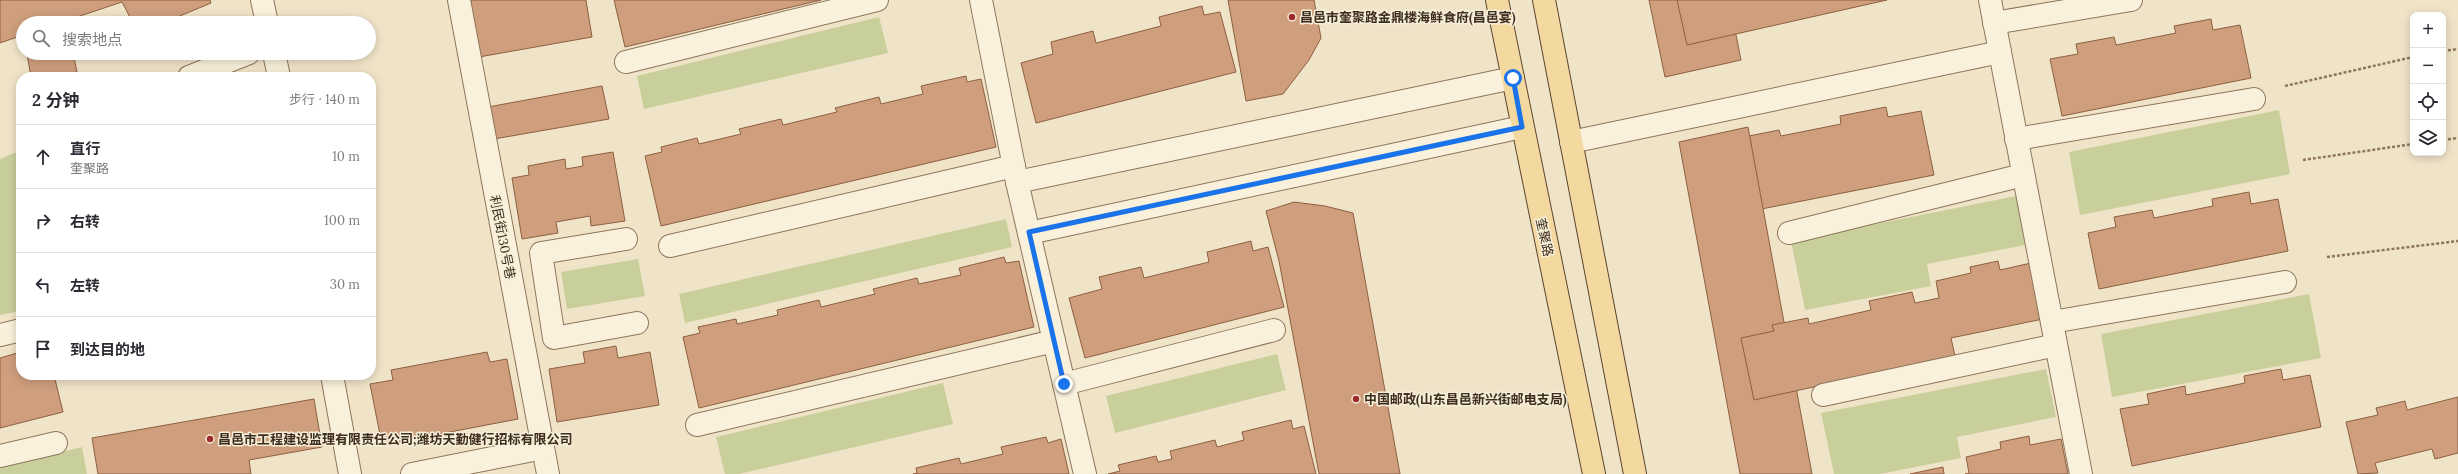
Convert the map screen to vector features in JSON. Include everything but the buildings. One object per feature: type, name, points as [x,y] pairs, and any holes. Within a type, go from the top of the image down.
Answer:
[{"type":"main road","name":"奎聚路","points":[[1497,0],[1594,474]]},
{"type":"main road","points":[[1544,0],[1635,474]]},
{"type":"street","points":[[262,0],[265,16]]},
{"type":"street","name":"利民街130号巷","points":[[458,0],[548,474]]},
{"type":"street","points":[[626,62],[877,0]]},
{"type":"street","points":[[981,0],[1015,174],[1085,474]]},
{"type":"street","points":[[1990,0],[2081,474]]},
{"type":"street","points":[[1994,23],[2131,0]]},
{"type":"street","points":[[1572,142],[2000,52]]},
{"type":"street","points":[[202,72],[232,60]]},
{"type":"street","points":[[275,60],[277,72]]},
{"type":"street","points":[[670,246],[1015,174],[1513,78]]},
{"type":"street","points":[[2016,139],[2254,99]]},
{"type":"street","points":[[1029,232],[1522,127]]},
{"type":"street","points":[[1789,233],[2023,175]]},
{"type":"street","points":[[626,238],[541,253],[554,338],[637,323]]},
{"type":"street","points":[[2052,322],[2285,282]]},
{"type":"street","points":[[516,307],[549,303]]},
{"type":"street","points":[[1064,384],[1274,330]]},
{"type":"street","points":[[0,335],[16,331]]},
{"type":"street","points":[[697,425],[1054,341]]},
{"type":"street","points":[[1823,395],[2056,345]]},
{"type":"street","points":[[333,380],[350,474]]},
{"type":"street","points":[[0,456],[56,443]]},
{"type":"street","points":[[412,474],[543,448]]},
{"type":"path","points":[[2446,51],[2458,49]]},
{"type":"path","points":[[2285,86],[2410,58]]},
{"type":"path","points":[[2446,140],[2458,138]]},
{"type":"path","points":[[2303,160],[2410,144]]},
{"type":"path","points":[[2327,257],[2458,241]]},
{"type":"green space","points":[[879,17],[888,53],[644,109],[637,76]]},
{"type":"green space","points":[[2279,110],[2290,174],[2080,215],[2069,152]]},
{"type":"green space","points":[[16,152],[16,312],[0,315],[0,159]]},
{"type":"green space","points":[[2016,196],[2025,245],[1927,264],[1931,286],[1805,310],[1791,241]]},
{"type":"green space","points":[[1006,219],[1012,247],[685,323],[679,294]]},
{"type":"green space","points":[[638,259],[645,296],[567,309],[561,272]]},
{"type":"green space","points":[[2309,294],[2321,358],[2112,397],[2101,334]]},
{"type":"green space","points":[[1277,354],[1286,390],[1115,433],[1106,396]]},
{"type":"green space","points":[[2046,369],[2056,417],[1957,437],[1961,458],[1880,474],[1834,474],[1821,413]]},
{"type":"green space","points":[[943,383],[953,424],[739,474],[725,474],[716,437]]},
{"type":"green space","points":[[82,447],[87,474],[0,474],[0,467]]},
{"type":"place","name":"昌邑市奎聚路金鼎楼海鲜食府(昌邑宴)","points":[[1292,17]]},
{"type":"place","name":"中国邮政(山东昌邑新兴街邮电支局)","points":[[1356,399]]},
{"type":"place","name":"昌邑市工程建设监理有限责任公司;潍坊天勤健行招标有限公司","points":[[210,439]]},
{"type":"route","points":[[1064,384],[1029,232],[1522,127],[1513,78]]}]
